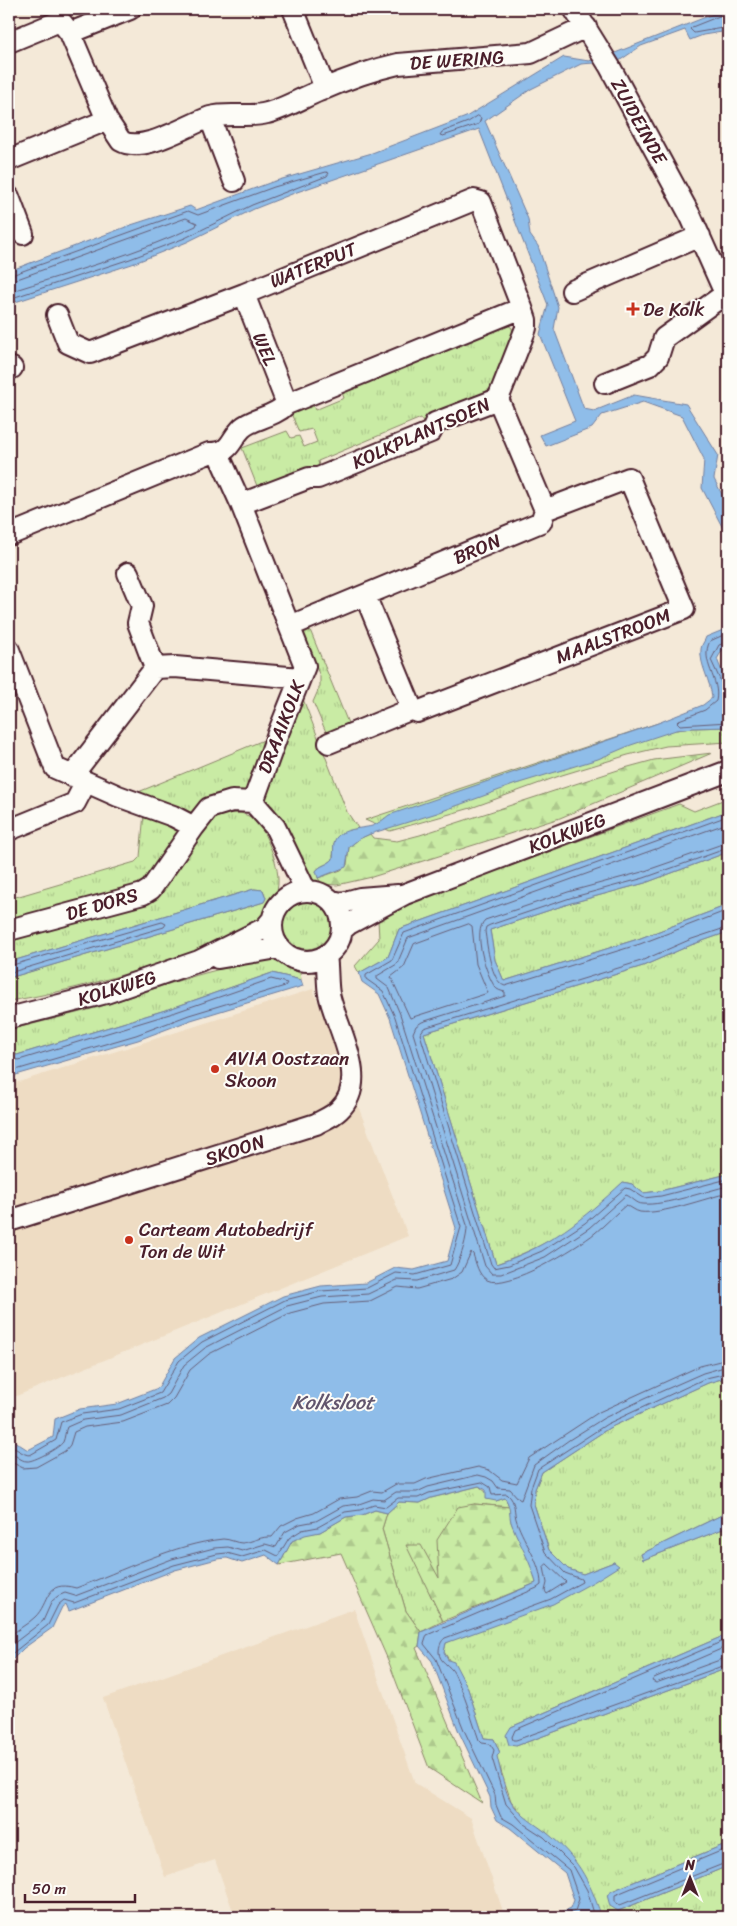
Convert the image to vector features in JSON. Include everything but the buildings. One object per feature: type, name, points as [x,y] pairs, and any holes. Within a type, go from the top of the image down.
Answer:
[{"type":"street","points":[[9,42],[55,23],[62,23],[70,33],[130,9]]},
{"type":"street","points":[[294,9],[325,88]]},
{"type":"street","name":"ZUIDEINDE","points":[[574,9],[606,61],[700,236],[727,297],[664,338],[658,357],[650,365],[605,383]]},
{"type":"street","name":"DE WERING","points":[[70,33],[107,120],[121,141],[134,145],[166,137],[210,118],[225,114],[251,116],[268,113],[325,88],[378,68],[398,64],[531,53],[586,27]]},
{"type":"street","points":[[210,118],[234,182]]},
{"type":"street","points":[[9,160],[107,120]]},
{"type":"street","points":[[9,198],[23,234]]},
{"type":"street","name":"WATERPUT","points":[[57,315],[68,343],[90,354],[244,294],[474,200],[481,202],[522,308]]},
{"type":"street","points":[[572,291],[700,236]]},
{"type":"street","name":"WEL","points":[[244,294],[287,404]]},
{"type":"street","points":[[9,535],[209,453],[227,450],[243,427],[280,412],[287,404],[522,308]]},
{"type":"street","name":"KOLKPLANTSOEN","points":[[241,504],[309,478],[318,478],[430,432],[435,423],[498,399],[526,328],[526,320],[522,308]]},
{"type":"street","points":[[498,399],[545,510]]},
{"type":"street","name":"DRAAIKOLK","points":[[218,453],[241,504],[305,666],[253,802]]},
{"type":"street","name":"MAALSTROOM","points":[[329,744],[412,708],[417,712],[684,609],[629,478],[545,510]]},
{"type":"street","name":"BRON","points":[[290,626],[541,522],[545,510]]},
{"type":"street","points":[[128,573],[142,606],[138,623],[155,668]]},
{"type":"street","points":[[365,595],[412,708]]},
{"type":"street","points":[[9,650],[56,768],[173,816],[194,827],[209,808],[232,801],[253,802],[275,827],[303,885],[308,891]]},
{"type":"street","points":[[9,830],[75,803],[79,779],[110,724],[155,668],[174,667],[300,678]]},
{"type":"street","name":"KOLKWEG","points":[[342,930],[349,924],[404,894],[728,771]]},
{"type":"street","name":"DE DORS","points":[[9,930],[143,894],[151,889],[194,827]]},
{"type":"street","points":[[280,836],[284,898]]},
{"type":"street","points":[[301,891],[308,891],[322,893],[332,901],[340,914],[342,930],[335,945],[326,956],[316,961],[304,961],[289,956],[280,949],[274,938],[271,921],[276,908],[284,898],[301,891]]},
{"type":"street","name":"KOLKWEG","points":[[332,901],[342,903],[360,898],[404,894]]},
{"type":"street","name":"KOLKWEG","points":[[9,1018],[106,993],[199,961],[265,928],[271,921]]},
{"type":"street","name":"KOLKWEG","points":[[199,961],[280,949]]},
{"type":"street","name":"SKOON","points":[[9,1221],[316,1124],[340,1110],[350,1094],[353,1078],[350,1060],[328,993],[326,956]]},
{"type":"street","name":"SKOON","points":[[304,961],[315,979],[328,993]]},
{"type":"street","name":"KOLKWEG","points":[[9,1014],[34,1011]]},
{"type":"shaded area","points":[[313,989],[408,1236],[9,1399],[9,1085]]},
{"type":"shaded area","points":[[354,1609],[415,1783],[471,1818],[505,1917],[235,1917],[215,1860],[165,1877],[103,1698]]},
{"type":"green space","points":[[507,324],[512,328],[513,336],[493,386],[481,395],[483,398],[426,427],[421,418],[318,461],[320,471],[313,468],[259,491],[242,448],[287,431],[291,438],[299,436],[304,447],[317,442],[312,429],[299,432],[290,411],[310,399],[315,410],[344,398],[340,386]]},
{"type":"green space","points":[[310,630],[350,728],[329,739],[313,702],[320,686],[320,676],[301,634]]},
{"type":"green space","points":[[303,699],[347,812],[358,828],[344,833],[334,843],[333,859],[316,871],[322,884],[313,880],[304,870],[273,808],[263,801]]},
{"type":"green space","points":[[658,723],[676,730],[728,727],[728,742],[666,746],[628,755],[562,775],[471,808],[390,831],[365,820]]},
{"type":"green space","points":[[271,737],[248,792],[198,808],[188,815],[136,793]]},
{"type":"green space","points":[[712,753],[560,818],[372,877],[337,885],[322,884],[318,878],[341,870],[347,865],[349,847],[359,839],[370,834],[373,838],[397,841],[621,769],[654,760]]},
{"type":"green space","points":[[728,798],[728,811],[399,929],[388,957],[359,973],[355,966],[379,939],[378,920],[412,902],[679,804],[694,811]]},
{"type":"green space","points":[[144,813],[177,826],[177,837],[146,882],[9,920],[9,899],[135,862],[140,857]]},
{"type":"green space","points":[[241,813],[256,819],[265,835],[276,865],[278,885],[276,894],[270,908],[261,920],[244,932],[224,941],[164,962],[76,988],[9,1001],[9,978],[264,902],[266,898],[263,890],[254,889],[9,962],[9,939],[154,900],[207,824],[219,814]]},
{"type":"green space","points":[[728,852],[728,905],[638,939],[504,981],[495,960],[490,930],[571,903],[645,883]]},
{"type":"green space","points":[[307,901],[316,903],[324,908],[329,916],[331,925],[329,934],[324,942],[316,947],[307,949],[298,947],[290,942],[285,934],[283,925],[285,916],[290,908],[298,903]]},
{"type":"green space","points":[[728,932],[728,1174],[660,1191],[643,1193],[632,1184],[623,1182],[593,1210],[562,1233],[530,1250],[496,1264],[424,1033],[643,966],[691,945]]},
{"type":"green space","points":[[272,960],[300,973],[301,980],[272,973],[172,1008],[17,1055],[9,1053],[9,1030],[102,1006],[207,972]]},
{"type":"green space","points":[[728,1377],[728,1512],[641,1554],[643,1560],[728,1527],[728,1634],[511,1727],[516,1746],[728,1668],[728,1843],[612,1891],[618,1911],[728,1866],[728,1917],[596,1917],[600,1915],[547,1833],[528,1821],[511,1801],[496,1756],[500,1753],[494,1739],[484,1738],[468,1689],[444,1652],[446,1643],[614,1562],[583,1574],[568,1569],[549,1550],[534,1504],[535,1489],[542,1472],[609,1428],[708,1383]]},
{"type":"green space","points":[[479,1486],[496,1501],[505,1498],[510,1507],[474,1504],[440,1580],[407,1545],[443,1621],[421,1632],[406,1611],[382,1529],[387,1513],[399,1502],[420,1503],[431,1498]]},
{"type":"green space","points":[[474,1504],[510,1507],[511,1522],[532,1565],[536,1583],[443,1621],[406,1545],[421,1545],[439,1578],[437,1540],[458,1507]]},
{"type":"green space","points":[[375,1510],[387,1513],[382,1529],[406,1611],[421,1632],[419,1646],[416,1648],[482,1803],[429,1768],[388,1660],[341,1553],[279,1565],[292,1541],[305,1534],[320,1532],[346,1517],[362,1515]]},
{"type":"water","points":[[728,9],[728,31],[703,35],[690,40],[685,30],[641,46],[619,61],[581,64],[531,89],[485,121],[528,219],[530,235],[538,246],[558,307],[554,329],[584,409],[594,411],[634,395],[686,404],[718,455],[714,479],[728,506],[728,538],[702,488],[704,459],[682,416],[643,402],[602,415],[592,428],[546,446],[540,435],[575,421],[540,334],[548,305],[479,129],[297,192],[254,209],[187,242],[132,264],[9,304],[9,271],[131,225],[190,206],[196,210],[272,182],[372,153],[466,117],[564,57],[589,61],[615,53]]},
{"type":"water","points":[[728,628],[728,646],[723,649],[717,659],[728,687],[728,727],[676,730],[631,745],[598,759],[516,784],[437,813],[370,834],[359,839],[349,847],[346,867],[318,878],[316,871],[333,859],[336,838],[344,832],[372,826],[389,815],[658,723],[703,705],[712,698],[702,661],[701,649],[706,637]]},
{"type":"water","name":"Kolksloot","points":[[728,811],[728,852],[645,883],[571,903],[490,930],[495,960],[504,981],[638,939],[728,905],[728,932],[691,945],[643,966],[424,1033],[496,1264],[533,1249],[549,1240],[579,1220],[623,1182],[632,1184],[643,1193],[660,1191],[728,1174],[728,1377],[708,1383],[609,1428],[542,1472],[535,1489],[534,1504],[549,1550],[568,1569],[583,1574],[614,1562],[619,1566],[553,1604],[446,1643],[444,1652],[448,1660],[454,1662],[468,1689],[484,1738],[494,1739],[500,1753],[497,1756],[509,1799],[528,1820],[547,1833],[574,1860],[592,1890],[601,1915],[596,1917],[550,1917],[571,1908],[574,1900],[565,1873],[510,1828],[497,1820],[491,1807],[490,1797],[459,1732],[432,1661],[419,1646],[421,1632],[536,1583],[512,1525],[505,1498],[496,1501],[486,1499],[486,1490],[479,1486],[431,1498],[420,1503],[399,1502],[387,1513],[375,1510],[362,1515],[346,1517],[320,1532],[305,1535],[292,1541],[279,1565],[266,1555],[242,1563],[227,1558],[217,1559],[175,1570],[69,1611],[66,1604],[62,1607],[52,1628],[24,1648],[9,1663],[9,1443],[14,1441],[28,1450],[53,1437],[55,1419],[80,1409],[117,1404],[158,1388],[175,1358],[199,1338],[283,1296],[321,1286],[366,1283],[395,1268],[414,1270],[447,1261],[456,1228],[390,1018],[379,994],[362,982],[359,973],[388,957],[399,929]]},
{"type":"water","points":[[254,889],[263,890],[266,898],[264,902],[9,978],[9,962]]},
{"type":"water","points":[[272,973],[301,980],[303,986],[191,1020],[138,1040],[9,1077],[9,1053],[17,1055],[172,1008]]},
{"type":"water","points":[[728,1512],[728,1527],[643,1560],[641,1554]]},
{"type":"water","points":[[728,1634],[728,1668],[516,1746],[509,1745],[506,1735],[511,1727]]},
{"type":"water","points":[[728,1843],[728,1866],[618,1911],[610,1906],[607,1895],[612,1891]]},
{"type":"place","name":"De Kolk","points":[[633,309]]},
{"type":"place","name":"AVIA Oostzaan Skoon","points":[[215,1069]]},
{"type":"place","name":"Carteam Autobedrijf Ton de Wit","points":[[129,1240]]}]
